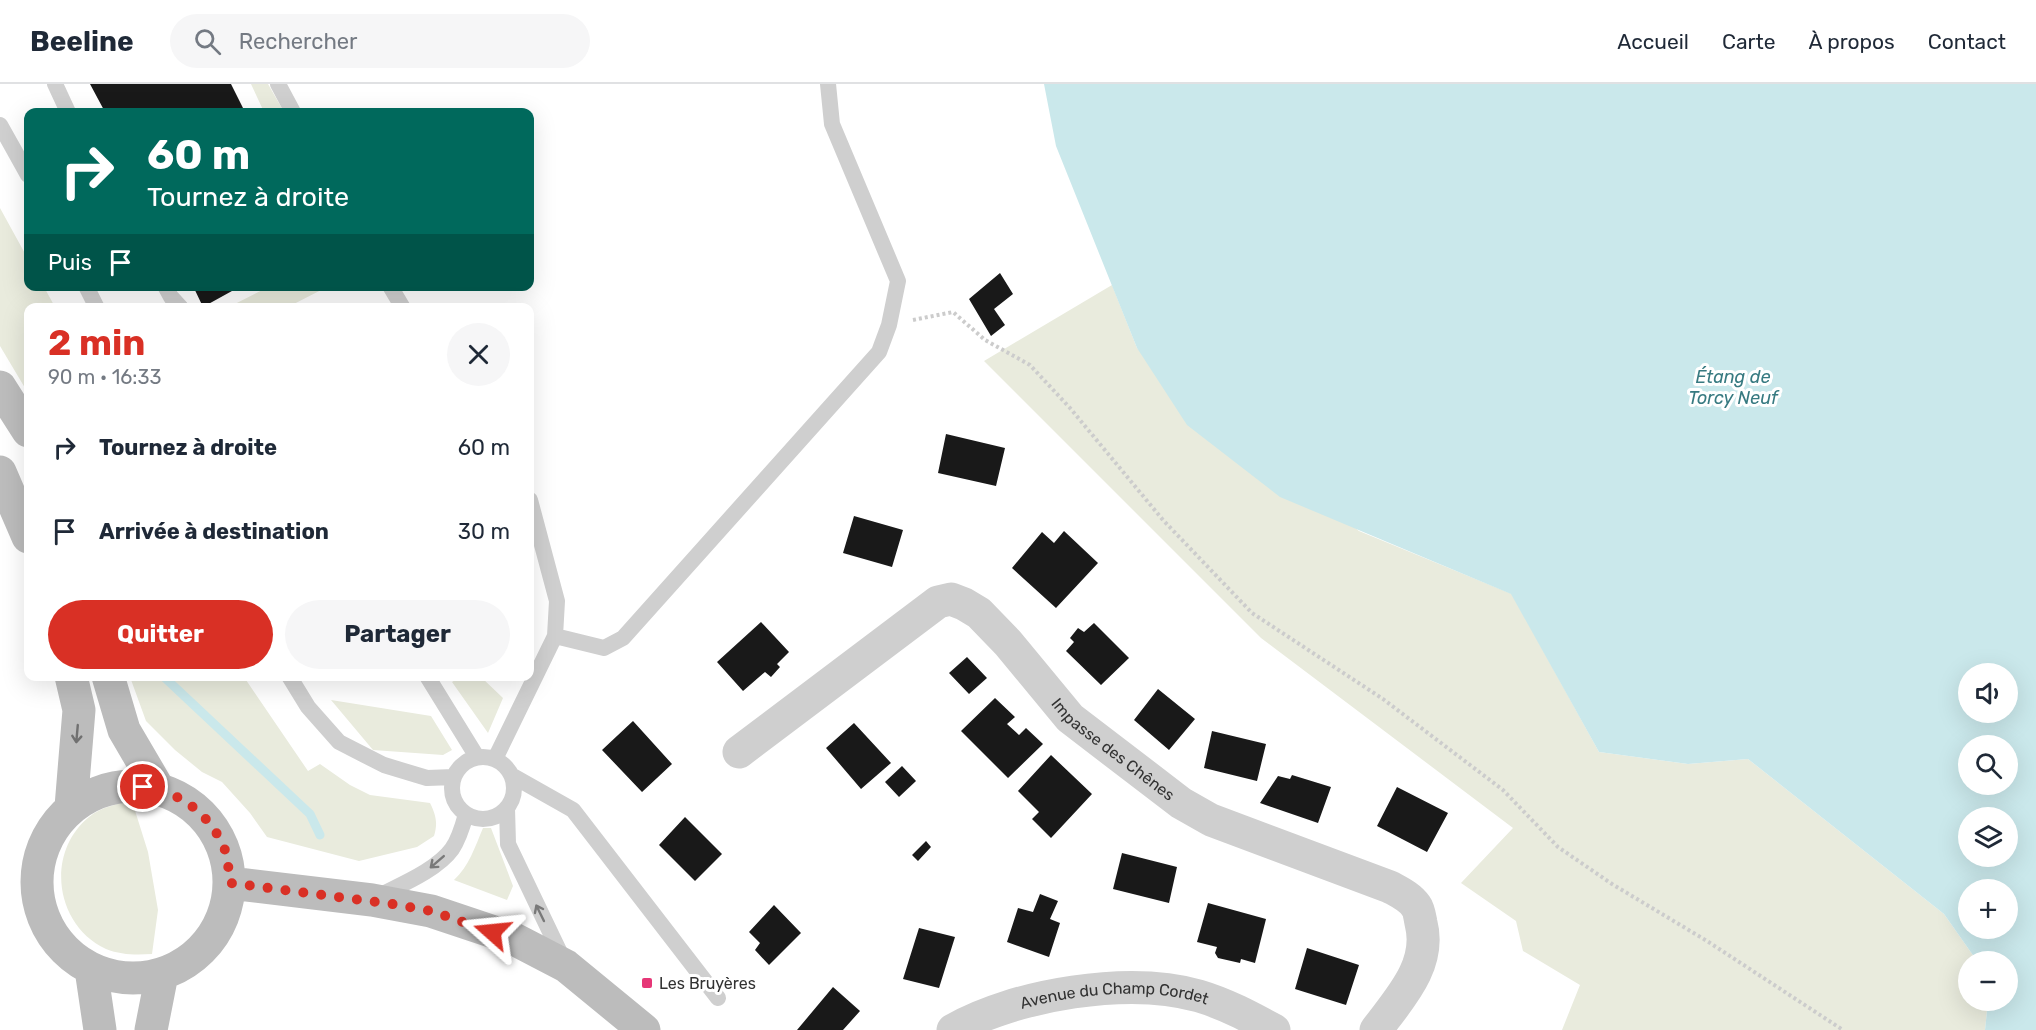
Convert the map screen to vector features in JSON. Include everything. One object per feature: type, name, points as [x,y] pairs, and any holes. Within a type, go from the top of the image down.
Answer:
[{"type":"main road","points":[[0,387],[24,425]]},
{"type":"main road","points":[[0,472],[24,528]]},
{"type":"main road","points":[[70,807],[79,710],[72,681]]},
{"type":"main road","points":[[109,681],[124,730],[158,788]]},
{"type":"main road","points":[[127,785],[158,788],[187,802],[210,823],[225,851],[230,883],[225,913],[211,940],[189,961],[162,974],[138,979],[114,977],[91,969],[64,951],[46,924],[36,894],[38,862],[50,832],[70,807],[97,792],[127,785]]},
{"type":"main road","points":[[230,883],[372,900],[431,911],[512,938],[566,966],[645,1030]]},
{"type":"main road","points":[[91,969],[100,1030]]},
{"type":"main road","points":[[151,1030],[162,974]]},
{"type":"street","name":"Impasse des Chênes","points":[[739,752],[938,602],[951,599],[964,604],[979,613],[1008,643],[1070,718],[1181,802],[1211,820],[1390,887],[1418,907],[1423,954],[1413,980],[1376,1030]]},
{"type":"street","name":"Avenue du Champ Cordet","points":[[953,1030],[1003,1008],[1058,993],[1099,989],[1154,989],[1198,996],[1235,1009],[1274,1030]]},
{"type":"lane","points":[[55,84],[66,108]]},
{"type":"lane","points":[[278,84],[291,108]]},
{"type":"lane","points":[[555,636],[604,648],[623,638],[879,352],[889,325],[898,281],[832,124],[828,84]]},
{"type":"lane","points":[[0,125],[24,168]]},
{"type":"lane","points":[[534,515],[557,602],[555,636],[534,679]]},
{"type":"lane","points":[[292,681],[308,707],[339,742],[384,765],[427,778],[454,777]]},
{"type":"lane","points":[[431,681],[477,758]]},
{"type":"lane","points":[[495,759],[533,681]]},
{"type":"lane","points":[[477,758],[495,759],[504,765],[511,775],[514,789],[512,800],[507,808],[492,817],[482,819],[466,814],[455,800],[452,789],[454,777],[459,768],[468,761],[477,758]]},
{"type":"lane","points":[[511,775],[573,810],[718,998]]},
{"type":"lane","points":[[507,808],[508,844],[566,966]]},
{"type":"lane","points":[[372,900],[427,871],[452,849],[466,814]]},
{"type":"path","points":[[889,325],[953,312],[985,340],[1030,365],[1070,408],[1163,520],[1252,613],[1383,699],[1494,783],[1558,847],[1612,884],[1707,941],[1843,1030]]},
{"type":"shaded area","points":[[251,84],[268,84],[282,108],[262,108]]},
{"type":"shaded area","points":[[0,208],[24,252],[24,291],[46,291],[53,303],[24,303],[24,386],[0,346]]},
{"type":"shaded area","points":[[1112,285],[1137,348],[1359,531],[1512,594],[1599,752],[1688,764],[1748,759],[1944,914],[1958,934],[1958,939],[1962,939],[1970,951],[1958,951],[1958,1011],[1987,1011],[1985,1030],[1562,1030],[1580,985],[1523,951],[1516,921],[1461,883],[1513,828],[1261,638],[984,361]]},
{"type":"shaded area","points":[[260,291],[319,291],[296,303],[237,303]]},
{"type":"shaded area","points":[[131,681],[247,681],[308,771],[320,764],[350,785],[370,795],[430,803],[436,819],[434,836],[417,847],[359,861],[267,837],[250,813],[222,782],[202,772],[175,750],[146,721]]},
{"type":"shaded area","points":[[485,681],[503,698],[488,733],[452,682]]},
{"type":"shaded area","points":[[331,700],[431,716],[452,750],[443,755],[373,750]]},
{"type":"shaded area","points":[[132,801],[148,852],[158,910],[152,954],[117,952],[106,949],[89,938],[76,923],[67,906],[62,888],[62,868],[66,849],[75,832],[89,817],[99,811]]},
{"type":"shaded area","points":[[483,828],[491,828],[513,886],[507,900],[454,880],[468,862]]},
{"type":"water","name":"Étang de Torcy Neuf","points":[[1044,84],[2036,84],[2036,1030],[1985,1030],[1987,1011],[2018,1011],[2018,951],[1970,951],[1962,939],[2018,939],[2018,879],[1958,879],[1958,934],[1944,914],[1748,759],[1688,764],[1599,752],[1511,594],[1280,497],[1187,425],[1137,348],[1056,146]]},
{"type":"building","points":[[90,84],[231,84],[243,108],[103,108]]},
{"type":"building","points":[[1000,273],[1013,294],[994,309],[1005,325],[991,336],[969,299]]},
{"type":"building","points":[[195,291],[232,291],[210,303],[201,303]]},
{"type":"building","points":[[946,434],[1005,448],[996,486],[938,473]]},
{"type":"building","points":[[854,516],[903,530],[892,567],[843,553]]},
{"type":"building","points":[[1064,531],[1098,563],[1056,608],[1012,568],[1042,532],[1054,543]]},
{"type":"building","points":[[761,622],[789,652],[777,664],[780,667],[771,677],[765,672],[743,691],[717,662]]},
{"type":"building","points":[[1094,623],[1129,658],[1101,685],[1066,651],[1074,642],[1070,638],[1078,628],[1084,632]]},
{"type":"building","points":[[967,657],[987,678],[969,694],[949,673]]},
{"type":"building","points":[[1158,689],[1195,719],[1169,750],[1134,720]]},
{"type":"building","points":[[995,698],[1015,717],[1007,724],[1019,735],[1026,728],[1043,744],[1008,778],[961,731]]},
{"type":"building","points":[[633,721],[672,764],[642,792],[602,750]]},
{"type":"building","points":[[854,723],[891,763],[861,789],[826,748]]},
{"type":"building","points":[[1212,731],[1266,744],[1257,781],[1204,768]]},
{"type":"building","points":[[1051,755],[1092,794],[1051,838],[1032,819],[1039,812],[1018,791]]},
{"type":"building","points":[[902,766],[916,781],[899,797],[885,782]]},
{"type":"building","points":[[1292,775],[1331,787],[1318,823],[1260,803],[1278,776],[1290,779]]},
{"type":"building","points":[[1397,787],[1448,813],[1427,852],[1377,826]]},
{"type":"building","points":[[685,817],[722,854],[695,881],[659,845]]},
{"type":"building","points":[[926,841],[931,847],[918,861],[912,855]]},
{"type":"building","points":[[1122,853],[1177,867],[1169,903],[1113,889]]},
{"type":"building","points":[[1040,894],[1058,901],[1050,919],[1060,923],[1049,957],[1007,942],[1018,908],[1033,912]]},
{"type":"building","points":[[1208,903],[1266,919],[1255,963],[1241,959],[1240,963],[1218,958],[1215,953],[1217,947],[1197,942]]},
{"type":"building","points":[[774,905],[801,933],[769,965],[755,950],[760,943],[749,932]]},
{"type":"building","points":[[919,928],[955,937],[939,988],[903,979]]},
{"type":"building","points":[[1307,948],[1359,965],[1346,1005],[1295,989]]},
{"type":"building","points":[[833,987],[860,1011],[843,1030],[797,1030]]},
{"type":"waterway","points":[[168,681],[310,814],[320,835]]},
{"type":"place","name":"Les Bruyères","points":[[647,983]]},
{"type":"route","points":[[143,787],[158,788],[187,802],[210,823],[225,851],[230,883],[372,900],[431,911],[492,932]]}]
